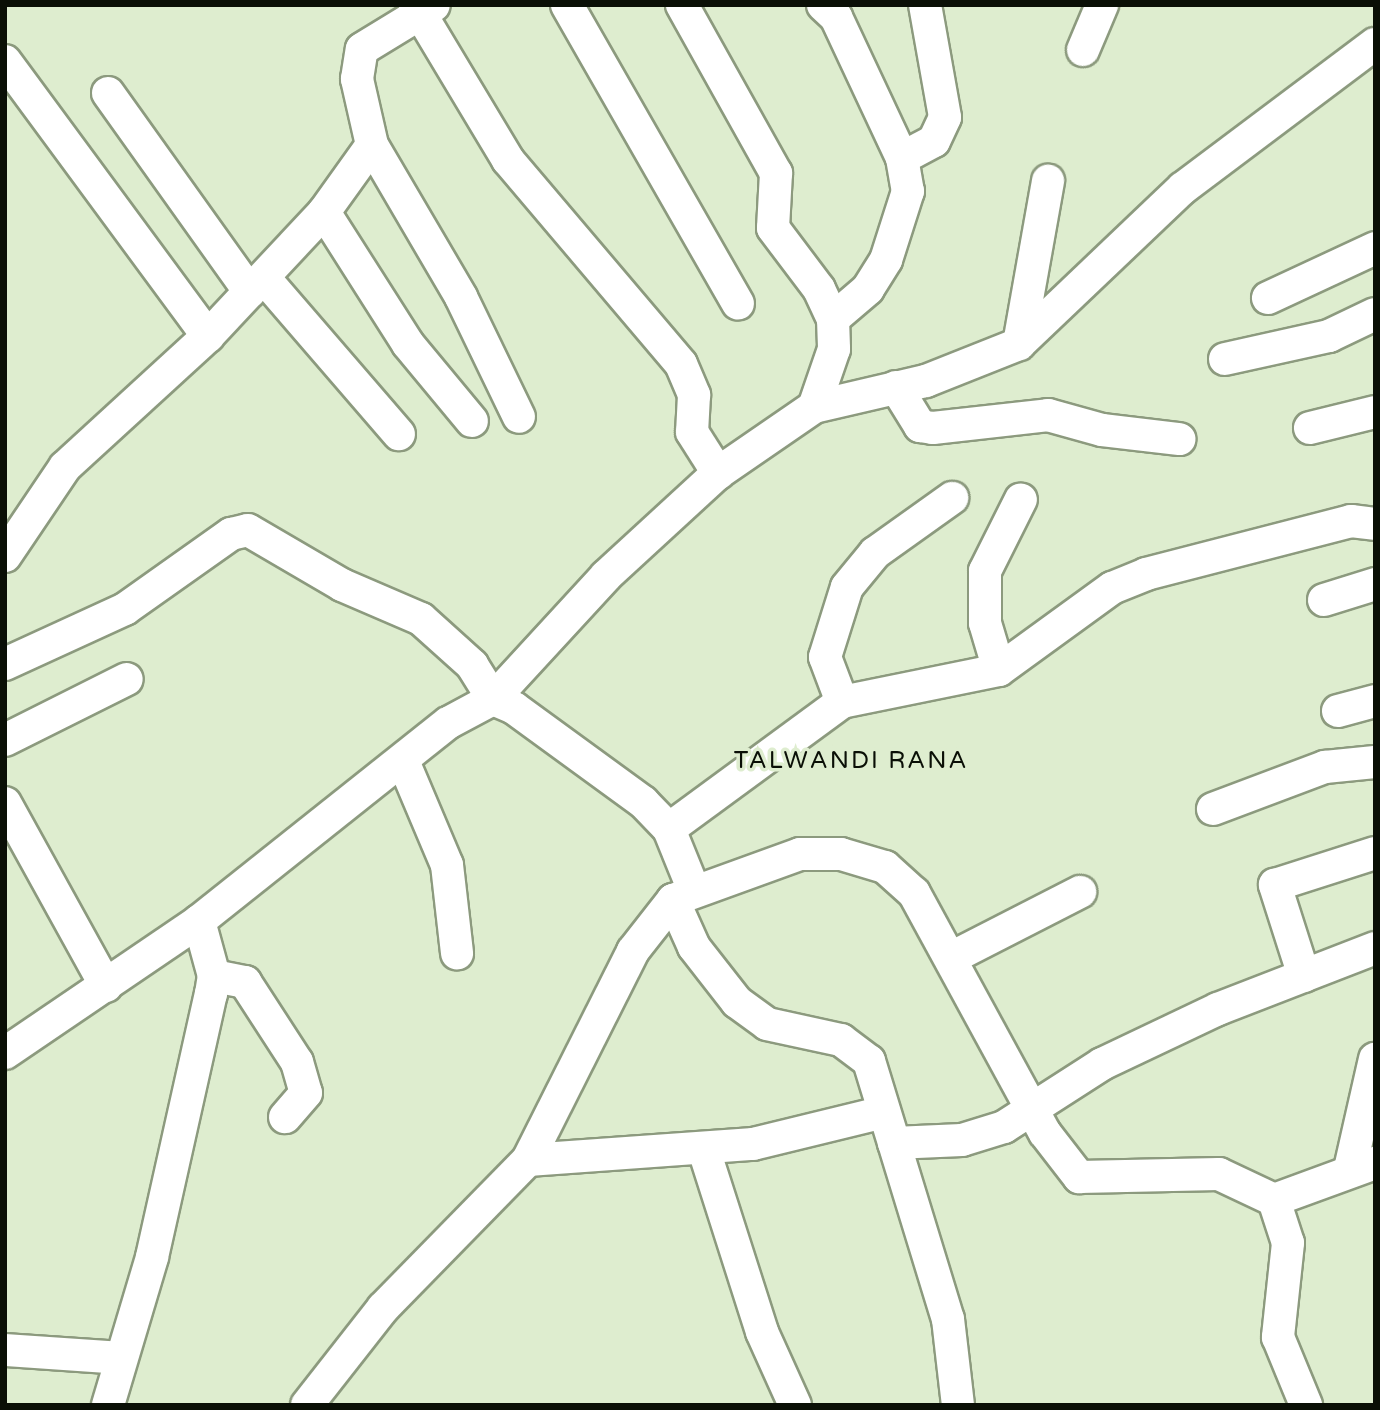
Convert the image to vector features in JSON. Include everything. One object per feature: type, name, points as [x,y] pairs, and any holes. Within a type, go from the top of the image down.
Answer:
[{"type":"street","points":[[567,5],[738,303]]},
{"type":"street","points":[[682,5],[776,173],[773,228],[819,289],[833,319],[834,349],[814,407]]},
{"type":"street","points":[[823,5],[836,17],[902,158],[908,191],[903,223],[868,289],[833,319]]},
{"type":"street","points":[[902,158],[934,141],[945,117],[925,5]]},
{"type":"street","points":[[1083,50],[1102,5]]},
{"type":"street","points":[[519,417],[461,297],[372,145],[356,62],[375,39],[423,8],[508,160],[681,365],[694,395],[692,432],[718,473]]},
{"type":"street","points":[[5,1053],[199,921],[457,717],[493,699],[606,576],[718,473],[814,407],[896,387],[1019,344],[1184,188],[1375,44]]},
{"type":"street","points":[[5,61],[208,336]]},
{"type":"street","points":[[108,93],[258,286],[399,434]]},
{"type":"street","points":[[5,556],[15,511],[208,336],[258,286],[324,212],[372,145]]},
{"type":"street","points":[[1019,344],[1048,181]]},
{"type":"street","points":[[324,212],[408,344],[472,421]]},
{"type":"street","points":[[1268,298],[1375,248]]},
{"type":"street","points":[[1225,359],[1329,336],[1375,314]]},
{"type":"street","points":[[896,387],[920,426],[933,428],[1048,415],[1102,430],[1179,439]]},
{"type":"street","points":[[1310,428],[1375,412]]},
{"type":"street","points":[[842,702],[825,657],[847,587],[875,553],[953,498]]},
{"type":"street","points":[[999,670],[985,623],[985,571],[1021,499]]},
{"type":"street","points":[[669,829],[842,702],[999,670],[1112,587],[1135,579],[1351,521],[1375,524]]},
{"type":"street","points":[[5,664],[125,609],[231,534],[248,530],[342,585],[421,619],[472,665],[493,699],[514,708],[643,802],[669,829],[694,947],[737,1002],[767,1024],[857,1049],[869,1060],[956,1353],[958,1405]]},
{"type":"street","points":[[1324,600],[1375,584]]},
{"type":"street","points":[[5,740],[127,679]]},
{"type":"street","points":[[1338,711],[1375,701]]},
{"type":"street","points":[[403,761],[447,865],[457,953]]},
{"type":"street","points":[[1213,810],[1325,767],[1375,762]]},
{"type":"street","points":[[5,803],[106,986]]},
{"type":"street","points":[[1304,976],[1275,885],[1375,853]]},
{"type":"street","points":[[307,1405],[383,1308],[528,1160],[634,951],[683,894],[800,854],[841,854],[885,867],[914,893],[953,957],[1061,1160],[1079,1177],[1219,1174],[1274,1200],[1362,1166],[1375,1059]]},
{"type":"street","points":[[953,957],[1080,892]]},
{"type":"street","points":[[108,1405],[165,1204],[214,976],[199,921]]},
{"type":"street","points":[[894,1143],[985,1135],[1126,1052],[1375,948]]},
{"type":"street","points":[[214,976],[245,982],[297,1062],[306,1093],[285,1117]]},
{"type":"street","points":[[528,1160],[704,1150],[884,1111]]},
{"type":"street","points":[[704,1150],[762,1332],[795,1405]]},
{"type":"street","points":[[1274,1200],[1288,1244],[1278,1337],[1306,1405]]},
{"type":"street","points":[[5,1350],[121,1358]]},
{"type":"district","name":"TALWANDI RANA","points":[[851,761]]}]
